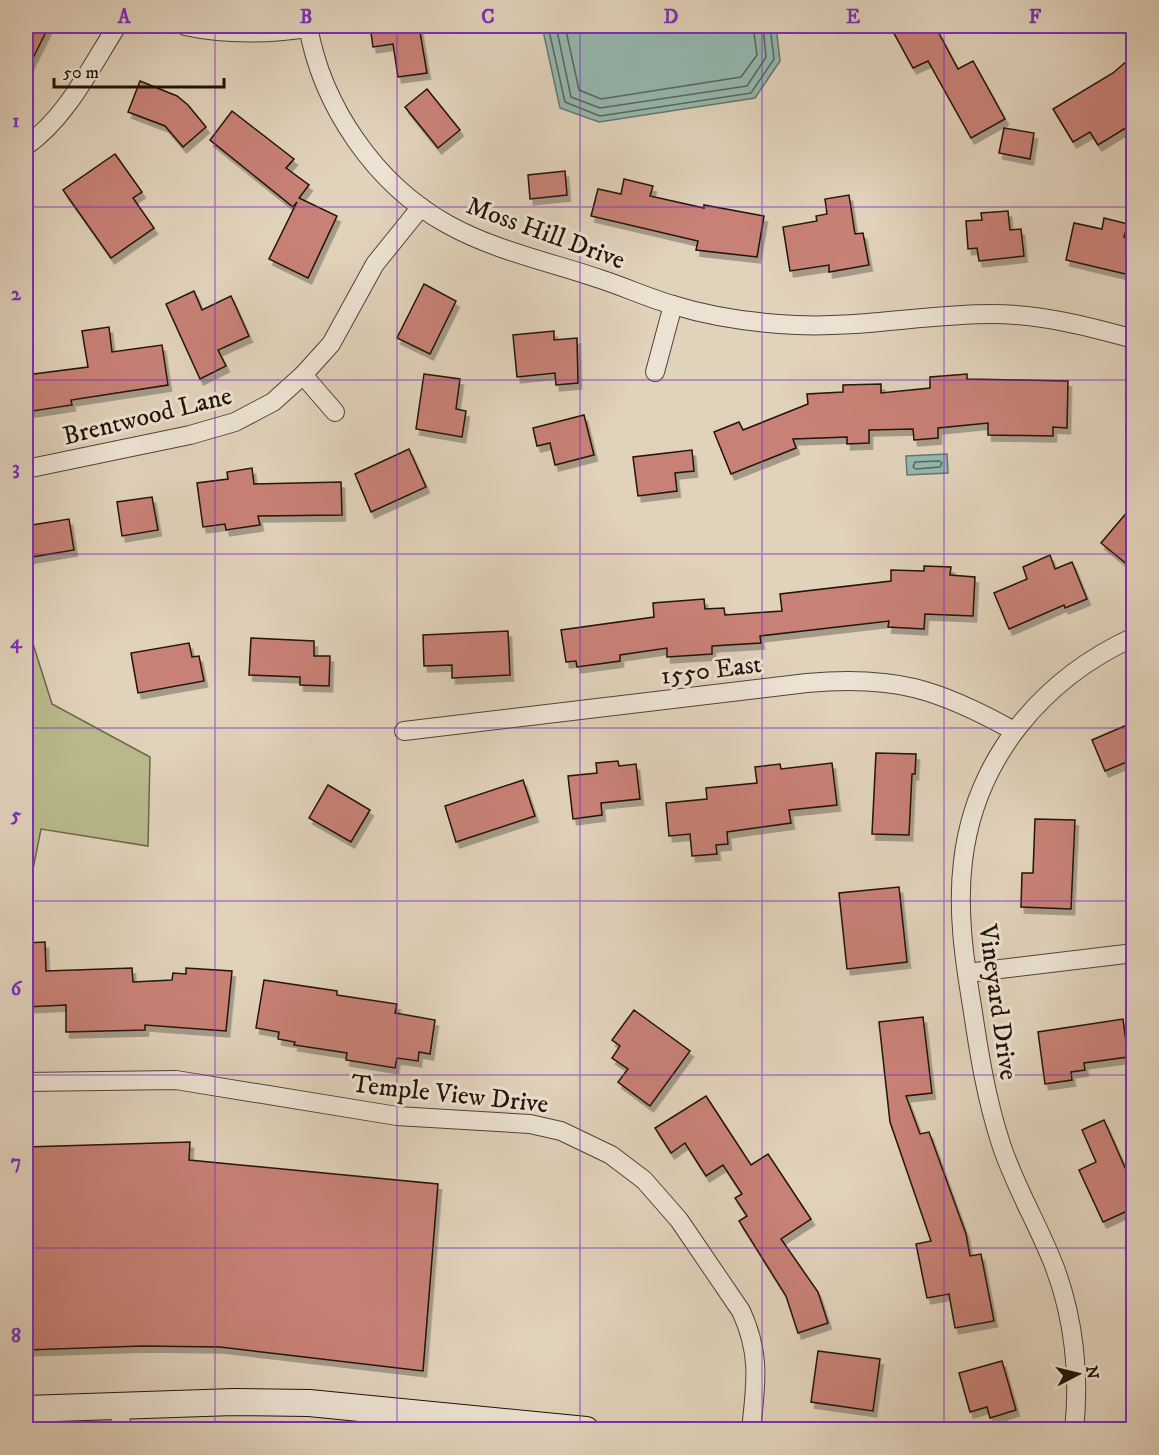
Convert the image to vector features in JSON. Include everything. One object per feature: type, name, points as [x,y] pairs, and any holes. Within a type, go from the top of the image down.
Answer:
[{"type":"main road","points":[[26,1409],[120,1418],[234,1402],[309,1403],[586,1430]]},
{"type":"street","points":[[26,146],[50,126],[64,110],[117,26]]},
{"type":"street","name":"Moss Hill Drive","points":[[185,26],[243,33],[276,33],[308,27],[323,79],[349,129],[383,173],[421,207],[473,236],[673,305],[759,322],[821,326],[880,324],[960,315],[1005,315],[1065,322],[1134,339]]},
{"type":"street","name":"Brentwood Lane","points":[[26,469],[190,435],[235,422],[273,402],[303,375],[342,329],[385,249],[421,207]]},
{"type":"street","points":[[655,372],[673,305]]},
{"type":"street","points":[[303,375],[335,412]]},
{"type":"street","name":"Vineyard Drive","points":[[1074,1430],[1075,1356],[1064,1297],[1045,1244],[1010,1169],[993,1120],[981,1068],[967,973],[961,887],[968,832],[986,779],[1014,731],[1035,706],[1075,669],[1094,656],[1134,637]]},
{"type":"street","name":"1550 East","points":[[404,731],[807,683],[857,680],[930,691],[969,706],[1014,731]]},
{"type":"street","points":[[967,973],[1134,953]]},
{"type":"street","name":"Temple View Drive","points":[[26,1082],[176,1080],[397,1116],[530,1124],[587,1142],[628,1167],[662,1198],[741,1311],[749,1327],[757,1363],[751,1430]]},
{"type":"green space","points":[[28,628],[52,704],[150,757],[148,846],[41,829],[26,904],[26,629]]},
{"type":"water","points":[[542,26],[776,26],[780,61],[755,98],[599,122],[560,108]]},
{"type":"water","points":[[947,454],[948,473],[907,475],[906,456]]},
{"type":"building","points":[[26,26],[49,26],[26,72]]},
{"type":"building","points":[[370,26],[419,26],[427,73],[398,77],[393,44],[373,47]]},
{"type":"building","points":[[890,26],[935,26],[958,69],[973,61],[1005,119],[971,138],[928,61],[913,68]]},
{"type":"building","points":[[1134,55],[1134,123],[1098,145],[1090,132],[1073,142],[1053,109],[1113,73]]},
{"type":"building","points":[[140,81],[177,96],[188,105],[206,127],[183,147],[165,126],[128,112]]},
{"type":"building","points":[[427,89],[460,130],[438,148],[405,107]]},
{"type":"building","points":[[232,111],[294,159],[286,168],[309,185],[299,198],[337,216],[308,278],[269,259],[297,202],[293,207],[210,140]]},
{"type":"building","points":[[1004,128],[1034,133],[1030,159],[999,153]]},
{"type":"building","points":[[115,154],[142,192],[133,198],[154,228],[111,258],[63,190]]},
{"type":"building","points":[[565,171],[567,195],[530,199],[528,175]]},
{"type":"building","points":[[624,179],[653,186],[650,196],[704,208],[704,205],[764,216],[757,257],[696,250],[698,241],[591,216],[598,189],[621,194]]},
{"type":"building","points":[[849,195],[855,234],[863,233],[869,265],[829,272],[829,265],[790,271],[783,227],[817,221],[816,216],[827,214],[825,199]]},
{"type":"building","points":[[1008,211],[1010,230],[1021,229],[1024,256],[979,261],[977,248],[968,249],[966,221],[982,220],[981,213]]},
{"type":"building","points":[[1104,218],[1128,224],[1124,237],[1134,239],[1134,276],[1066,260],[1074,223],[1102,229]]},
{"type":"building","points":[[424,284],[456,301],[430,354],[397,338]]},
{"type":"building","points":[[194,291],[202,310],[231,296],[249,336],[218,350],[226,366],[200,379],[166,304]]},
{"type":"building","points":[[109,327],[112,352],[162,345],[168,385],[71,400],[72,405],[26,412],[26,375],[88,367],[82,331]]},
{"type":"building","points":[[554,331],[554,340],[577,338],[578,383],[556,385],[555,373],[517,377],[513,335]]},
{"type":"building","points":[[424,374],[460,379],[456,409],[466,411],[462,437],[416,429]]},
{"type":"building","points":[[967,374],[967,379],[1068,381],[1067,428],[1053,427],[1053,436],[988,435],[988,423],[938,428],[938,438],[914,440],[913,429],[869,430],[869,443],[847,444],[847,437],[793,439],[796,448],[731,474],[714,432],[739,422],[743,430],[808,404],[807,394],[843,392],[843,385],[881,384],[881,393],[930,388],[930,377]]},
{"type":"building","points":[[584,415],[594,455],[555,465],[550,443],[537,446],[533,428]]},
{"type":"building","points":[[409,449],[426,487],[371,512],[355,474]]},
{"type":"building","points":[[692,450],[694,471],[675,473],[677,491],[638,496],[633,457]]},
{"type":"building","points":[[252,468],[254,484],[341,482],[342,515],[258,516],[260,525],[226,530],[225,524],[203,527],[197,483],[228,479],[227,472]]},
{"type":"building","points":[[152,497],[158,530],[122,536],[117,502]]},
{"type":"building","points":[[1134,504],[1134,570],[1101,543]]},
{"type":"building","points":[[69,519],[74,550],[26,558],[26,526]]},
{"type":"building","points":[[1050,555],[1055,569],[1072,562],[1087,599],[1065,608],[1064,605],[1009,629],[994,593],[1027,579],[1023,567]]},
{"type":"building","points":[[924,566],[951,567],[950,575],[975,577],[973,616],[925,614],[924,629],[888,627],[889,621],[760,636],[761,643],[712,646],[712,654],[667,657],[667,648],[620,655],[620,661],[577,667],[576,661],[566,662],[561,630],[654,617],[653,603],[704,599],[705,609],[724,608],[725,615],[782,611],[780,594],[891,581],[891,570],[924,571]]},
{"type":"building","points":[[508,631],[510,675],[452,678],[452,665],[424,666],[423,635]]},
{"type":"building","points":[[251,638],[314,641],[314,656],[330,656],[329,686],[300,685],[300,677],[249,675]]},
{"type":"building","points":[[189,643],[192,657],[199,656],[204,681],[138,693],[131,653]]},
{"type":"building","points":[[1134,722],[1134,759],[1105,771],[1092,740]]},
{"type":"building","points":[[876,753],[916,754],[915,774],[912,774],[909,835],[872,834]]},
{"type":"building","points":[[618,761],[619,766],[636,764],[640,799],[601,803],[602,815],[573,819],[568,776],[597,773],[596,763]]},
{"type":"building","points":[[832,763],[837,805],[789,810],[791,823],[727,832],[728,844],[716,845],[717,854],[692,856],[690,834],[669,836],[666,803],[707,799],[706,788],[757,783],[755,767],[780,764],[781,769]]},
{"type":"building","points":[[523,780],[535,816],[456,842],[445,806]]},
{"type":"building","points":[[328,785],[370,810],[351,842],[309,818]]},
{"type":"building","points":[[1035,819],[1075,820],[1071,909],[1021,907],[1022,873],[1033,873]]},
{"type":"building","points":[[899,887],[907,962],[847,969],[839,893]]},
{"type":"building","points":[[45,942],[46,971],[132,968],[133,982],[172,980],[173,973],[186,974],[186,968],[232,971],[226,1031],[145,1025],[145,1030],[66,1032],[66,1005],[26,1007],[26,943]]},
{"type":"building","points":[[264,980],[337,991],[337,995],[397,1004],[395,1013],[435,1020],[430,1054],[419,1052],[418,1061],[397,1058],[395,1068],[346,1060],[347,1053],[294,1045],[295,1042],[278,1039],[279,1032],[256,1028]]},
{"type":"building","points":[[634,1010],[690,1051],[650,1106],[618,1082],[628,1069],[612,1058],[620,1046],[612,1040]]},
{"type":"building","points":[[923,1017],[932,1093],[906,1096],[920,1134],[929,1132],[966,1234],[970,1256],[981,1254],[994,1321],[955,1328],[949,1294],[927,1298],[916,1244],[931,1241],[890,1122],[879,1022]]},
{"type":"building","points":[[1123,1019],[1128,1057],[1084,1063],[1085,1070],[1071,1072],[1072,1080],[1045,1084],[1038,1032]]},
{"type":"building","points":[[706,1096],[751,1165],[768,1154],[811,1219],[781,1239],[818,1292],[828,1323],[798,1333],[786,1296],[739,1221],[747,1216],[735,1198],[742,1194],[723,1165],[706,1176],[685,1143],[671,1153],[655,1128]]},
{"type":"building","points":[[1104,1120],[1134,1188],[1134,1208],[1103,1222],[1079,1170],[1096,1162],[1082,1130]]},
{"type":"building","points":[[190,1142],[189,1160],[438,1184],[423,1371],[220,1347],[142,1346],[26,1350],[26,1147]]},
{"type":"building","points":[[818,1351],[880,1359],[873,1411],[811,1402]]},
{"type":"building","points":[[1002,1361],[1016,1410],[990,1418],[987,1407],[970,1412],[959,1373]]}]
